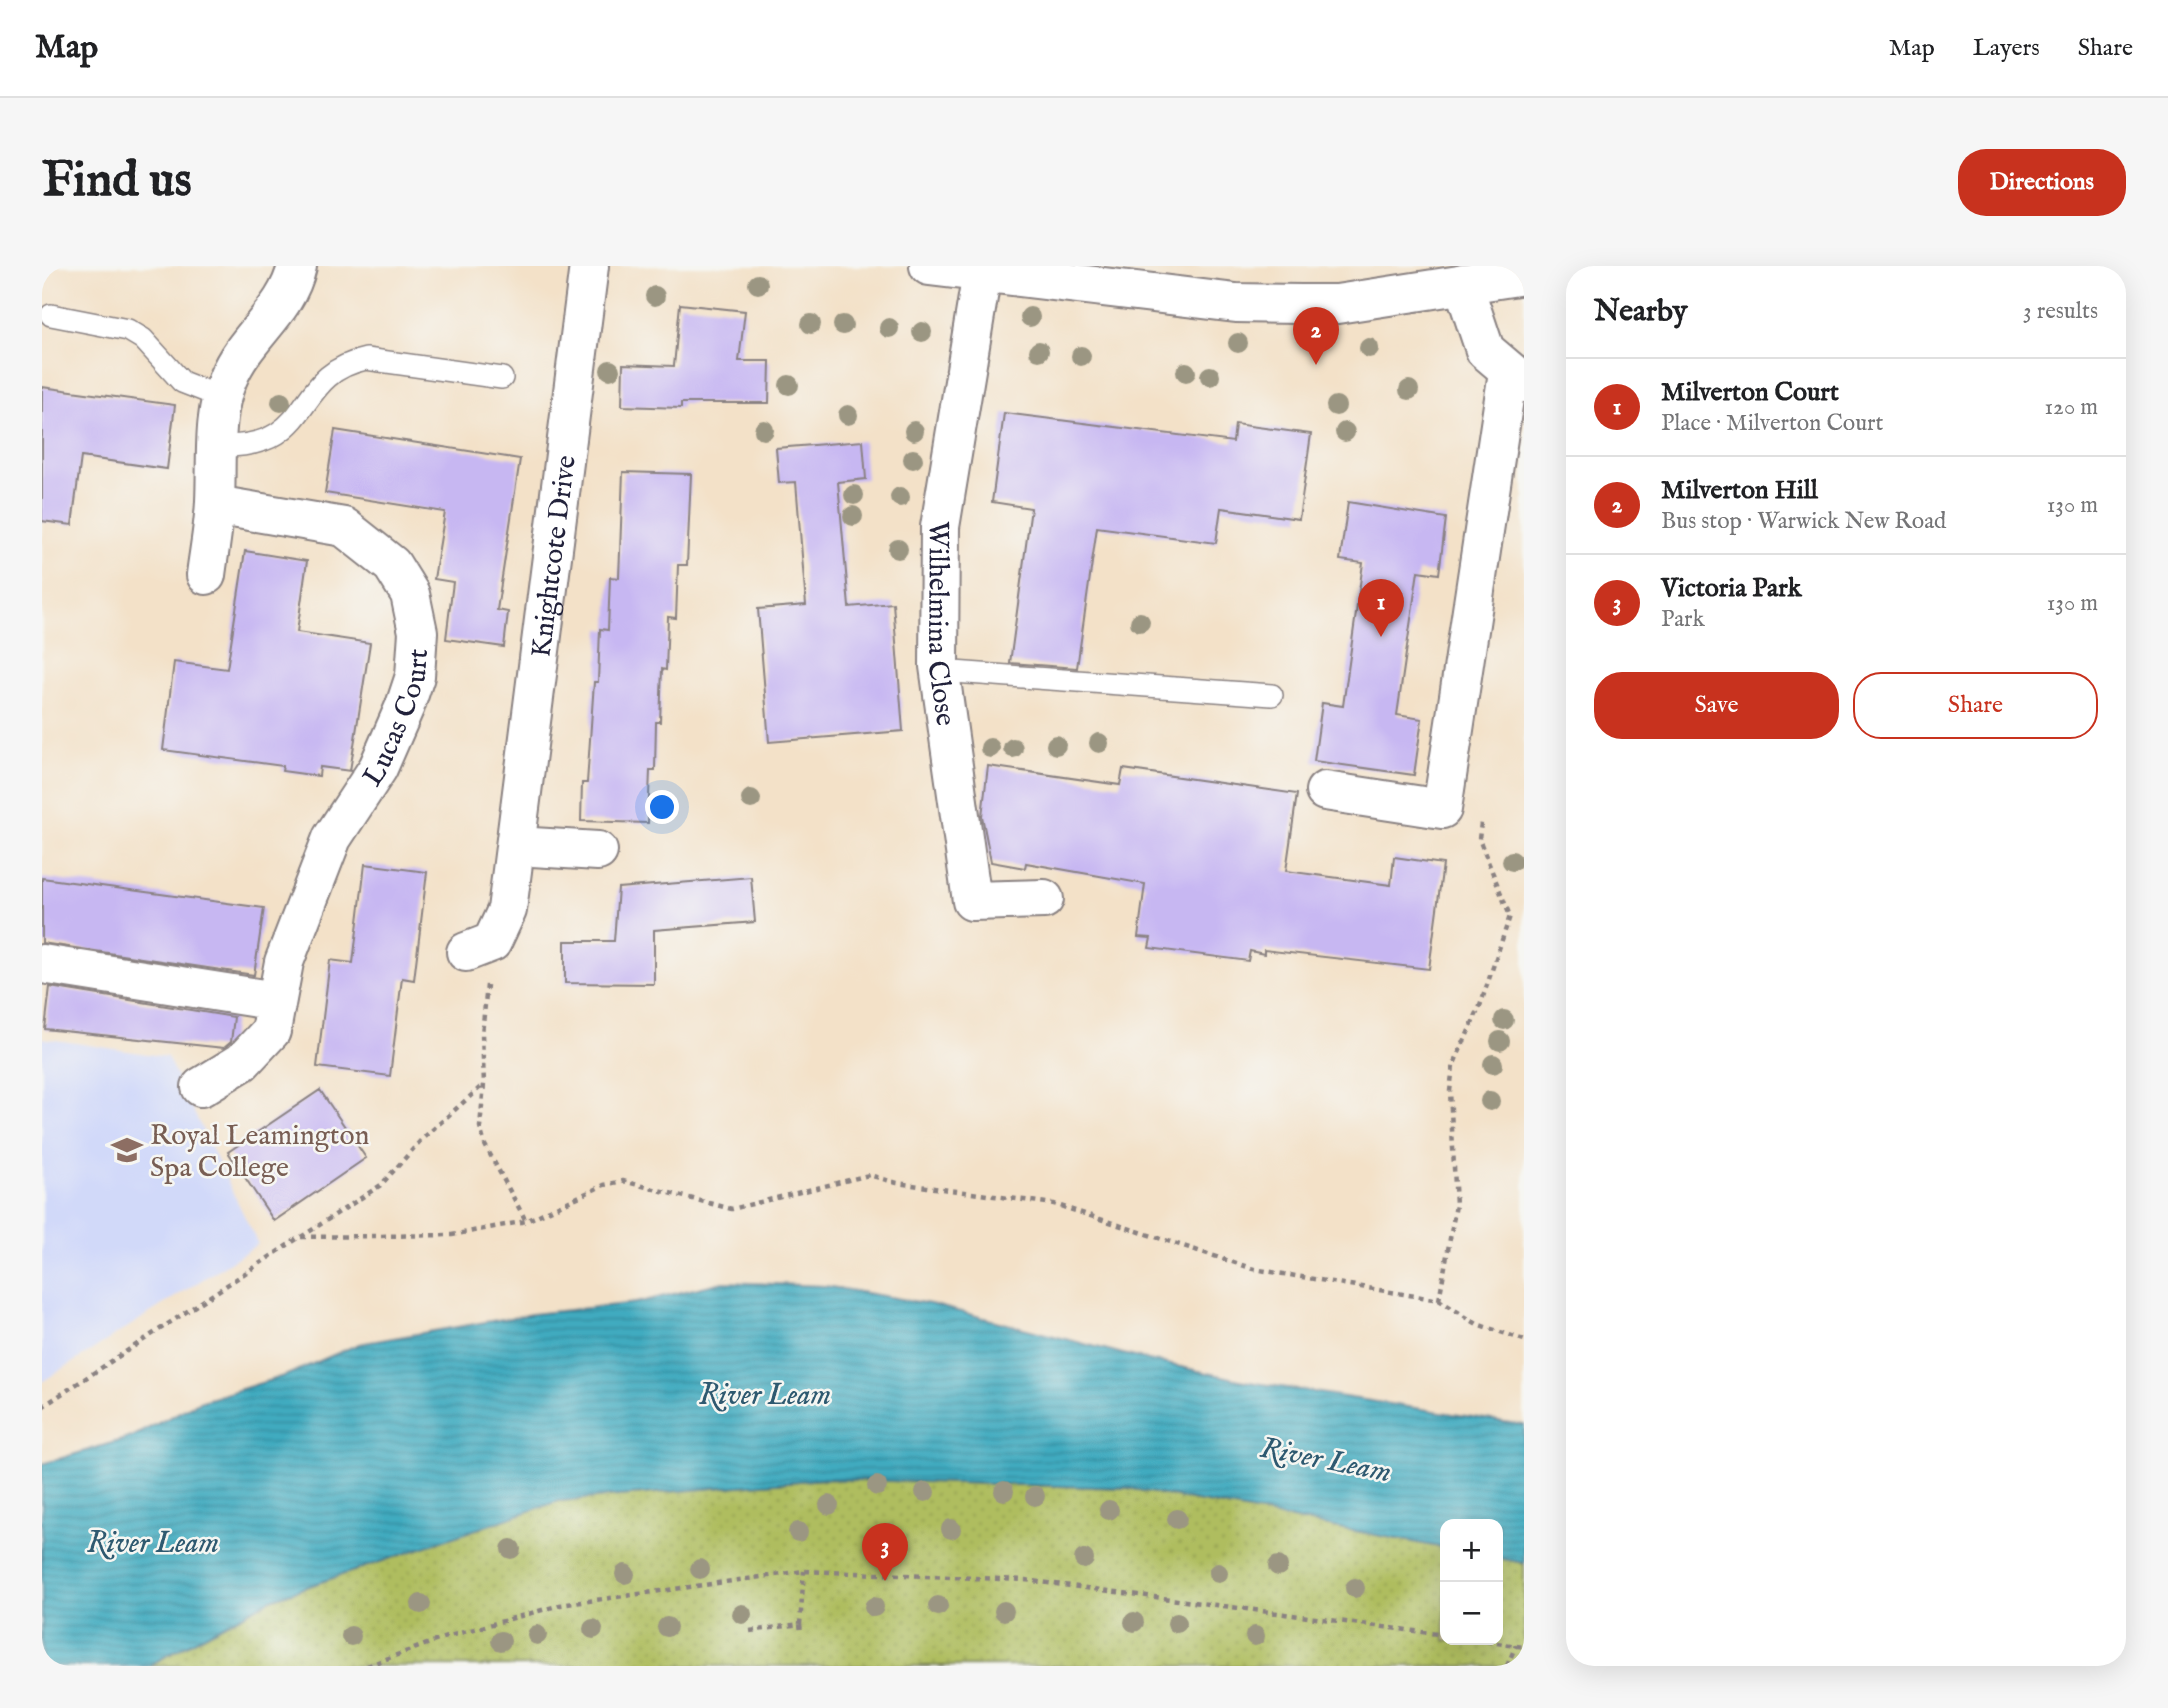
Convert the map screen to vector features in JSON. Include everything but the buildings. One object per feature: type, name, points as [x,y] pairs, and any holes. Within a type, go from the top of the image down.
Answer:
[{"type":"street","points":[[206,575],[227,380],[244,348],[283,304],[292,286],[297,266]]},
{"type":"street","name":"Knightcote Drive","points":[[477,968],[501,928],[516,846],[589,266]]},
{"type":"street","points":[[929,266],[1236,303],[1337,304],[1464,284],[1520,272]]},
{"type":"street","name":"Wilhelmina Close","points":[[982,273],[940,527],[940,671],[972,901],[1044,899]]},
{"type":"street","points":[[1325,792],[1442,809],[1516,377],[1485,350],[1464,284]]},
{"type":"street","name":"Lucas Court","points":[[201,1087],[258,1048],[271,1031],[284,962],[332,838],[378,768],[415,676],[416,613],[392,565],[364,540],[344,527],[215,505]]},
{"type":"street","points":[[516,846],[598,851]]},
{"type":"street","points":[[42,964],[276,1001]]},
{"type":"lane","points":[[51,315],[128,330],[143,339],[182,382],[223,398]]},
{"type":"lane","points":[[218,446],[243,447],[267,441],[286,429],[327,375],[346,363],[366,359],[502,378]]},
{"type":"lane","points":[[940,671],[1272,695]]},
{"type":"path","points":[[1439,1300],[1457,1205],[1450,1091],[1453,1066],[1480,1006],[1510,916],[1479,839],[1483,813]]},
{"type":"path","points":[[477,968],[484,1084],[480,1127],[485,1144],[526,1221]]},
{"type":"path","points":[[42,1407],[381,1185],[422,1139],[484,1084]]},
{"type":"path","points":[[300,1237],[452,1235],[526,1221],[604,1185],[623,1181],[732,1209],[869,1175],[897,1183],[1054,1204],[1254,1269],[1439,1300],[1477,1324],[1524,1340]]},
{"type":"path","points":[[801,1632],[804,1571]]},
{"type":"path","points":[[367,1666],[446,1637],[560,1605],[804,1571],[1025,1580],[1268,1609],[1440,1634]]},
{"type":"path","points":[[750,1631],[800,1624]]},
{"type":"path","points":[[1503,1643],[1524,1647]]},
{"type":"path","points":[[1507,1666],[1516,1645]]},
{"type":"shaded area","name":"Royal Leamington Spa College","points":[[42,1038],[167,1057],[258,1244],[42,1382]]},
{"type":"green space","points":[[823,1479],[1128,1488],[1440,1547],[1440,1645],[1503,1645],[1503,1559],[1524,1563],[1524,1666],[148,1666],[271,1599],[558,1501]]},
{"type":"water","name":"River Leam","points":[[723,1282],[825,1286],[930,1304],[1135,1357],[1249,1382],[1524,1425],[1524,1563],[1503,1559],[1503,1519],[1440,1519],[1440,1547],[1128,1488],[823,1479],[559,1501],[271,1599],[148,1666],[42,1666],[42,1464],[132,1437],[199,1402],[287,1375],[359,1344],[532,1314],[636,1303]]},
{"type":"place","name":"Milverton Hill","points":[[1316,365]]},
{"type":"place","name":"Milverton Court","points":[[1381,637]]},
{"type":"place","name":"Royal Leamington Spa College","points":[[127,1150]]},
{"type":"place","name":"Victoria Park","points":[[885,1581]]}]
